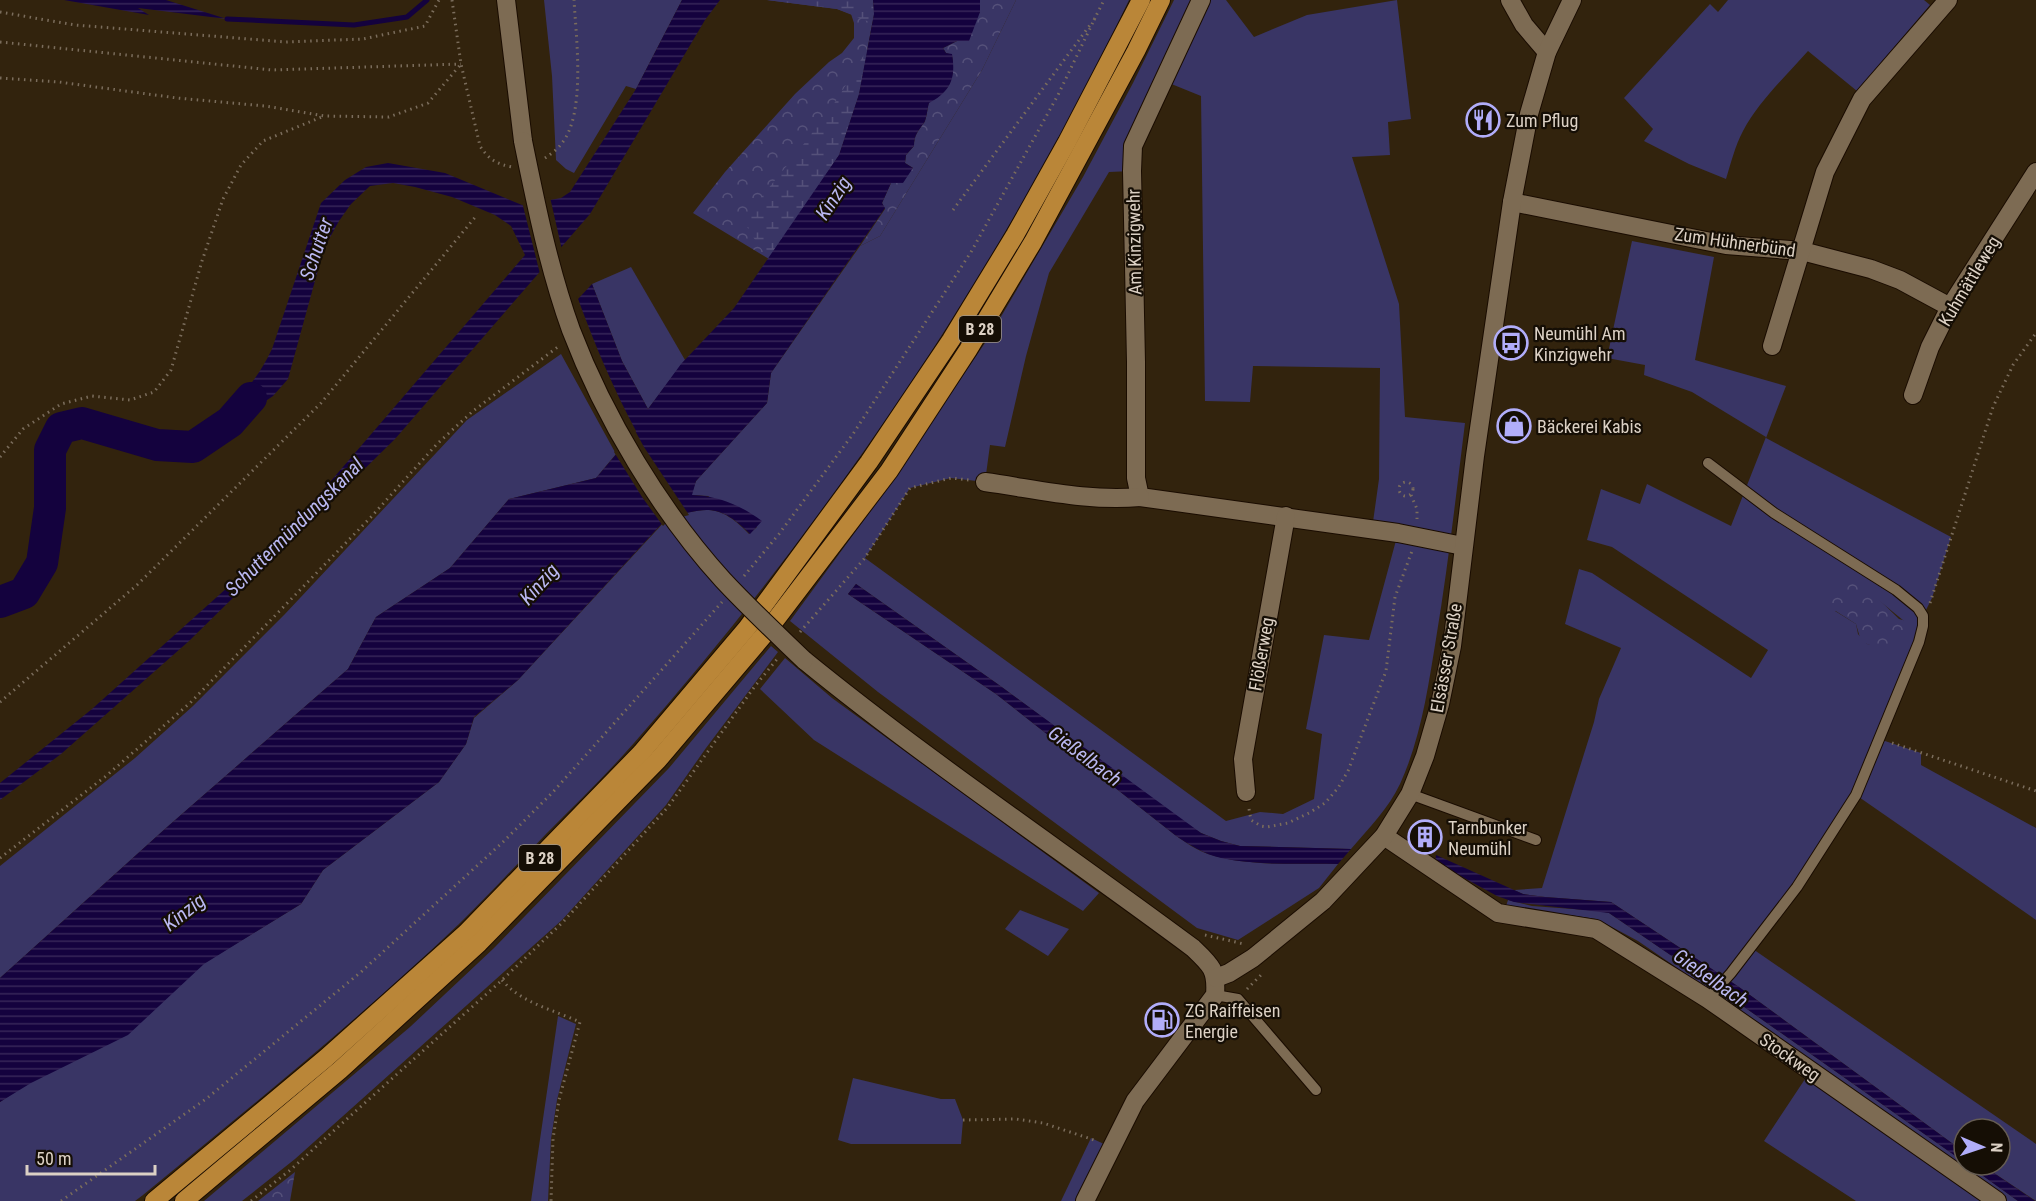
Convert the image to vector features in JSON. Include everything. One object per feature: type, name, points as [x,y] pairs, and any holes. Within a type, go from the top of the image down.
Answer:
[{"type":"highway","name":"B 28","points":[[154,1201],[326,1059],[466,933],[641,753],[747,627],[869,462],[951,340],[1015,235],[1067,142],[1141,0]]},
{"type":"highway","name":"B 28","points":[[184,1201],[340,1070],[479,943],[658,760],[764,635],[889,471],[968,350],[1034,242],[1137,51],[1161,0]]},
{"type":"street","points":[[506,0],[523,141],[557,288],[604,406],[648,480],[687,536],[722,579],[804,660],[986,798],[1193,948],[1210,964],[1215,986]]},
{"type":"street","name":"Am Kinzigwehr","points":[[1140,497],[1136,478],[1133,146],[1200,0]]},
{"type":"street","points":[[1510,0],[1524,25],[1547,52]]},
{"type":"street","name":"Elsässer Straße","points":[[1085,1201],[1136,1101],[1215,986],[1323,901],[1384,836],[1410,794],[1425,756],[1440,704],[1452,646],[1463,546],[1512,202],[1529,114],[1547,52],[1572,0]]},
{"type":"street","points":[[1772,346],[1826,172],[1862,99],[1948,0]]},
{"type":"street","name":"Kuhmättleweg","points":[[1914,395],[1930,347],[1950,307],[2036,172]]},
{"type":"street","name":"Zum Hühnerbünd","points":[[1512,202],[1726,245],[1802,251],[1871,269],[1900,280],[1950,307]]},
{"type":"street","points":[[985,482],[1084,497],[1118,499],[1140,497],[1286,516],[1398,533],[1463,546]]},
{"type":"street","name":"Flößerweg","points":[[1246,792],[1243,759],[1286,516]]},
{"type":"street","name":"Stockweg","points":[[1384,836],[1498,913],[1596,929],[1712,995],[1997,1201]]},
{"type":"lane","points":[[1708,463],[1774,513],[1896,590],[1918,608],[1923,616],[1923,626],[1918,642],[1856,795],[1797,888],[1712,995]]},
{"type":"lane","points":[[1410,794],[1536,840]]},
{"type":"lane","points":[[1215,986],[1238,999],[1316,1090]]},
{"type":"path","points":[[0,12],[75,26],[286,42],[363,39],[425,26],[439,0]]},
{"type":"path","points":[[0,78],[59,82],[177,98],[265,106],[324,116],[389,117],[428,103],[461,64],[452,0]]},
{"type":"path","points":[[742,579],[779,534],[853,434],[971,252],[1058,95],[1104,0]]},
{"type":"path","points":[[953,210],[1095,18]]},
{"type":"path","points":[[0,42],[272,70],[461,64]]},
{"type":"path","points":[[0,457],[23,429],[61,404],[92,396],[130,400],[154,392],[171,370],[202,261],[223,199],[241,165],[263,141],[324,116]]},
{"type":"path","points":[[0,702],[137,585],[321,403],[477,215]]},
{"type":"path","points":[[1923,616],[1932,598],[1993,407],[2013,365],[2036,333]]},
{"type":"path","points":[[0,858],[106,776],[190,703],[371,517],[437,444],[473,411],[563,343]]},
{"type":"path","points":[[800,632],[864,559],[910,488],[951,478],[985,482]]},
{"type":"path","points":[[1246,792],[1251,820],[1261,826],[1275,827],[1310,813],[1325,803],[1338,788],[1348,771],[1386,671],[1395,597],[1417,538],[1417,509],[1411,495],[1413,489],[1407,482],[1401,485],[1399,488],[1401,494],[1411,495]]},
{"type":"path","points":[[61,1201],[206,1099],[361,972],[503,843],[553,792],[727,596]]},
{"type":"path","points":[[251,1201],[289,1171],[502,980],[563,922],[668,807],[755,686],[785,650]]},
{"type":"path","points":[[1879,739],[2036,791]]},
{"type":"path","points":[[502,980],[520,997],[580,1022],[559,1100],[553,1139],[551,1201]]},
{"type":"path","points":[[963,1120],[1016,1119],[1043,1123],[1083,1135],[1112,1147]]},
{"type":"green space","points":[[544,0],[682,0],[636,89],[626,86],[574,173],[556,160],[552,76]]},
{"type":"green space","points":[[767,0],[873,0],[874,14],[859,94],[839,155],[769,259],[693,213],[725,172],[795,94],[842,53],[854,38],[854,23],[851,14],[837,9]]},
{"type":"green space","points":[[767,0],[873,0],[874,14],[872,23],[837,9]]},
{"type":"green space","points":[[980,0],[1016,0],[982,70],[880,236],[860,246],[885,209],[882,203],[891,183],[913,168],[905,163],[906,155],[914,146],[918,131],[925,121],[929,102],[947,88],[952,77],[952,55],[946,53],[943,48],[957,41],[980,12]]},
{"type":"green space","points":[[1016,0],[1129,0],[1079,100],[1025,198],[907,389],[843,481],[776,571],[706,658],[613,766],[459,924],[343,1029],[143,1195],[135,1201],[0,1201],[0,1102],[206,962],[301,904],[323,870],[439,782],[466,744],[474,718],[518,680],[667,519],[692,512],[711,510],[729,517],[749,534],[757,527],[708,496],[691,495],[696,481],[767,403],[771,373],[860,246],[880,236],[982,70]]},
{"type":"green space","points":[[1174,0],[1226,0],[1254,37],[1307,15],[1397,0],[1411,119],[1388,122],[1390,155],[1352,157],[1399,304],[1405,417],[1465,423],[1427,694],[1419,731],[1407,767],[1395,793],[1378,818],[1351,849],[1240,846],[1221,841],[1185,823],[999,685],[856,584],[848,594],[996,694],[1175,835],[1195,848],[1208,854],[1240,861],[1272,864],[1338,864],[1319,888],[1238,940],[1197,928],[878,692],[790,621],[883,494],[989,337],[1083,177]],"holes":[[[1164,81],[1201,96],[1205,401],[1250,402],[1253,366],[1380,368],[1379,479],[1372,529],[1398,533],[1369,640],[1324,635],[1306,729],[1322,734],[1314,799],[1283,814],[1260,812],[1226,821],[865,558],[910,488],[951,478],[985,482],[990,445],[1005,447],[1026,356],[1049,273],[1109,172],[1132,171]]]},
{"type":"green space","points":[[1728,0],[1924,0],[1930,5],[1857,91],[1808,51],[1773,89],[1749,120],[1738,143],[1726,179],[1689,164],[1644,141],[1653,129],[1624,98],[1710,4],[1718,12]]},
{"type":"green space","points":[[868,48],[859,94],[839,155],[769,259],[746,225],[749,212],[838,98]]},
{"type":"green space","points":[[1632,241],[1714,257],[1695,360],[1786,386],[1766,438],[1951,537],[1932,598],[1923,616],[1879,739],[1921,753],[1921,765],[2036,828],[2036,920],[1856,795],[1750,947],[1997,1117],[1952,1117],[1952,1143],[1739,987],[1611,902],[1545,897],[1523,894],[1514,890],[1542,888],[1594,722],[1599,699],[1621,648],[1565,624],[1579,569],[1592,573],[1751,678],[1768,650],[1612,547],[1587,540],[1601,489],[1640,504],[1647,484],[1731,526],[1766,437],[1692,392],[1644,375],[1645,365],[1607,358]],"holes":[[[1876,598],[1904,621],[1889,647],[1867,644],[1858,634],[1856,624],[1835,611]]]},
{"type":"green space","points":[[631,267],[685,360],[648,409],[622,361],[592,284]]},
{"type":"green space","points":[[561,354],[616,454],[596,478],[509,499],[450,568],[376,617],[348,669],[166,828],[0,978],[0,866],[135,758],[193,706],[285,614],[467,420]]},
{"type":"green space","points":[[1852,582],[1862,583],[1899,619],[1910,622],[1912,628],[1904,641],[1889,648],[1877,647],[1861,641],[1856,624],[1831,608],[1830,600]]},
{"type":"green space","points":[[771,646],[778,652],[666,805],[562,920],[295,1159],[242,1201],[204,1201],[410,1027],[494,948],[669,768]]},
{"type":"green space","points":[[785,658],[832,698],[1099,893],[1083,911],[814,740],[760,689]]},
{"type":"green space","points":[[1508,900],[1532,906],[1609,913],[1952,1153],[1952,1177],[1985,1177],[2018,1201],[1856,1201],[1764,1141],[1813,1067],[1721,998],[1638,941],[1597,919],[1506,906]]},
{"type":"green space","points":[[1020,910],[1069,929],[1048,956],[1005,929]]},
{"type":"green space","points":[[558,1016],[576,1024],[557,1100],[551,1139],[548,1201],[531,1201]]},
{"type":"green space","points":[[853,1078],[941,1099],[955,1099],[963,1120],[961,1144],[851,1144],[838,1140]]},
{"type":"green space","points":[[2012,1127],[2036,1144],[2036,1201],[2000,1177],[2012,1177]]},
{"type":"green space","points":[[1091,1138],[1104,1144],[1076,1201],[1061,1201]]},
{"type":"green space","points":[[295,1172],[290,1201],[258,1201]]},
{"type":"water","points":[[64,0],[166,0],[227,19],[138,8],[149,15]]},
{"type":"water","name":"Schuttermündungskanal","points":[[682,0],[720,0],[705,20],[590,214],[395,439],[189,641],[61,754],[0,800],[0,783],[92,709],[238,578],[318,496],[525,255],[511,226],[495,215],[452,197],[415,187],[393,183],[370,186],[351,204],[324,248],[288,379],[273,396],[257,407],[228,434],[222,428],[219,415],[250,385],[272,349],[321,203],[345,180],[366,167],[388,163],[445,173],[522,205],[561,198],[570,192],[636,89]]},
{"type":"water","name":"Kinzig","points":[[873,0],[980,0],[980,12],[969,41],[957,41],[943,48],[946,53],[952,54],[952,77],[947,89],[929,103],[925,121],[918,131],[914,146],[906,155],[905,163],[913,168],[903,183],[891,183],[882,203],[885,208],[771,373],[767,403],[696,481],[692,495],[729,502],[762,521],[750,534],[729,517],[711,510],[666,519],[518,680],[474,717],[466,744],[439,782],[323,870],[301,904],[204,964],[128,1035],[31,1083],[0,1102],[0,978],[166,828],[348,669],[376,617],[450,568],[509,499],[596,478],[636,431],[605,366],[578,299],[592,284],[622,361],[648,409],[681,364],[734,308],[839,155],[859,94],[874,14]]},
{"type":"water","name":"Gießelbach","points":[[856,584],[1201,833],[1240,846],[1351,849],[1338,864],[1279,864],[1221,858],[1197,849],[1175,835],[996,694],[848,594]]},
{"type":"water","name":"Gießelbach","points":[[1436,855],[1523,894],[1611,902],[1739,987],[1952,1143],[1952,1154],[1609,913],[1514,902],[1497,896],[1435,862]]},
{"type":"water","points":[[1985,1177],[2000,1177],[2035,1201],[2018,1201]]},
{"type":"pier","points":[[550,197],[562,250],[540,274],[522,202]]},
{"type":"pier","points":[[577,296],[587,328],[626,414],[644,447],[689,515],[668,521],[663,526],[614,452],[633,431],[596,356],[576,300]]},
{"type":"waterway","points":[[227,19],[354,25],[407,17],[427,0]]},
{"type":"waterway","name":"Schutter","points":[[0,602],[24,593],[42,563],[50,508],[50,450],[61,428],[82,423],[157,445],[193,447],[230,422],[251,398]]},
{"type":"place","name":"Zum Pflug","points":[[1483,120]]},
{"type":"place","name":"Neumühl Am Kinzigwehr","points":[[1511,343]]},
{"type":"place","name":"Bäckerei Kabis","points":[[1514,426]]},
{"type":"place","name":"Tarnbunker Neumühl","points":[[1425,837]]},
{"type":"place","name":"ZG Raiffeisen Energie","points":[[1162,1020]]}]
